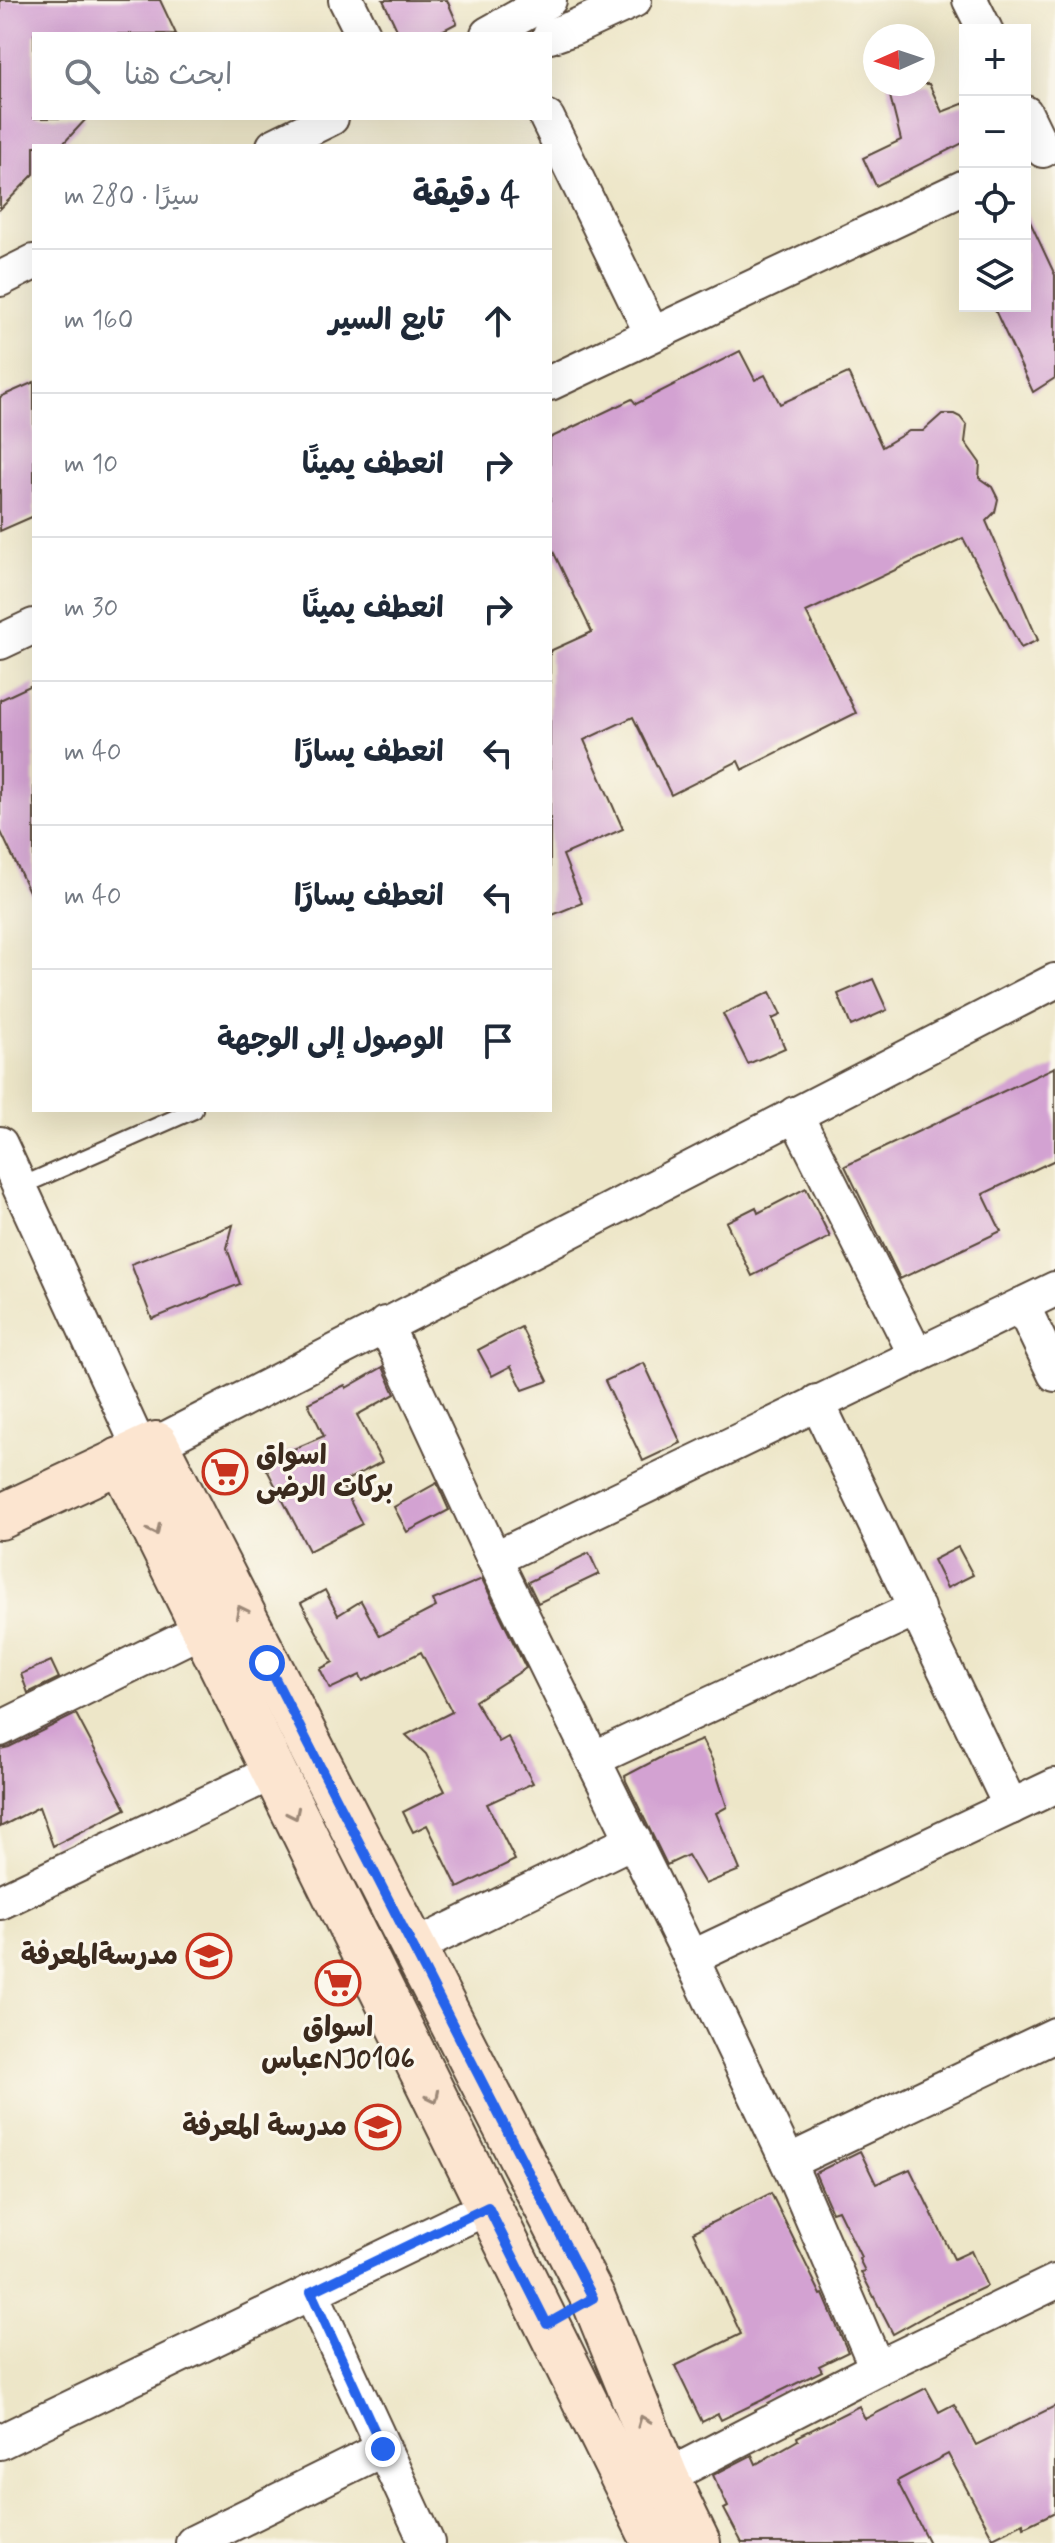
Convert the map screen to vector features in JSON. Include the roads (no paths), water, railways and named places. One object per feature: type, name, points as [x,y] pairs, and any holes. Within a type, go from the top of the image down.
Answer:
[{"type":"street","points":[[346,0],[362,32]]},
{"type":"street","points":[[500,31],[549,0]]},
{"type":"street","points":[[552,35],[634,0]]},
{"type":"street","points":[[970,0],[982,24]]},
{"type":"street","points":[[278,144],[327,120]]},
{"type":"street","points":[[548,120],[652,334]]},
{"type":"street","points":[[1031,127],[1041,151]]},
{"type":"street","points":[[552,382],[959,190]]},
{"type":"street","points":[[0,279],[32,263]]},
{"type":"street","points":[[0,642],[32,627]]},
{"type":"street","points":[[0,1517],[139,1452],[1055,981]]},
{"type":"street","points":[[795,1114],[916,1355]]},
{"type":"street","points":[[0,1144],[139,1452],[203,1629],[655,2543]]},
{"type":"street","points":[[494,1559],[1055,1289]]},
{"type":"street","points":[[1022,1305],[1055,1374]]},
{"type":"street","points":[[385,1324],[494,1559],[634,1840],[788,2162],[877,2368]]},
{"type":"street","points":[[817,1402],[1011,1807]]},
{"type":"street","points":[[139,1452],[413,1948],[593,2298],[666,2477],[698,2543]]},
{"type":"street","points":[[593,1759],[917,1608]]},
{"type":"street","points":[[0,1729],[203,1629]]},
{"type":"street","points":[[0,1902],[273,1772]]},
{"type":"street","points":[[691,1958],[1055,1786]]},
{"type":"street","points":[[413,1948],[634,1840]]},
{"type":"street","points":[[788,2162],[1055,2035]]},
{"type":"street","points":[[0,2442],[488,2207]]},
{"type":"street","points":[[666,2477],[877,2368],[1055,2282]]},
{"type":"street","points":[[311,2292],[427,2543]]},
{"type":"street","points":[[547,2324],[593,2298]]},
{"type":"street","points":[[193,2543],[383,2449]]},
{"type":"lane","points":[[19,1187],[189,1112]]},
{"type":"place","name":"اسواق بركات الرضى","points":[[225,1472]]},
{"type":"place","name":"مدرسةالمعرفة","points":[[209,1956]]},
{"type":"place","name":"اسواق عباسNJ0106","points":[[338,1983]]},
{"type":"place","name":"مدرسة المعرفة","points":[[378,2127]]}]
